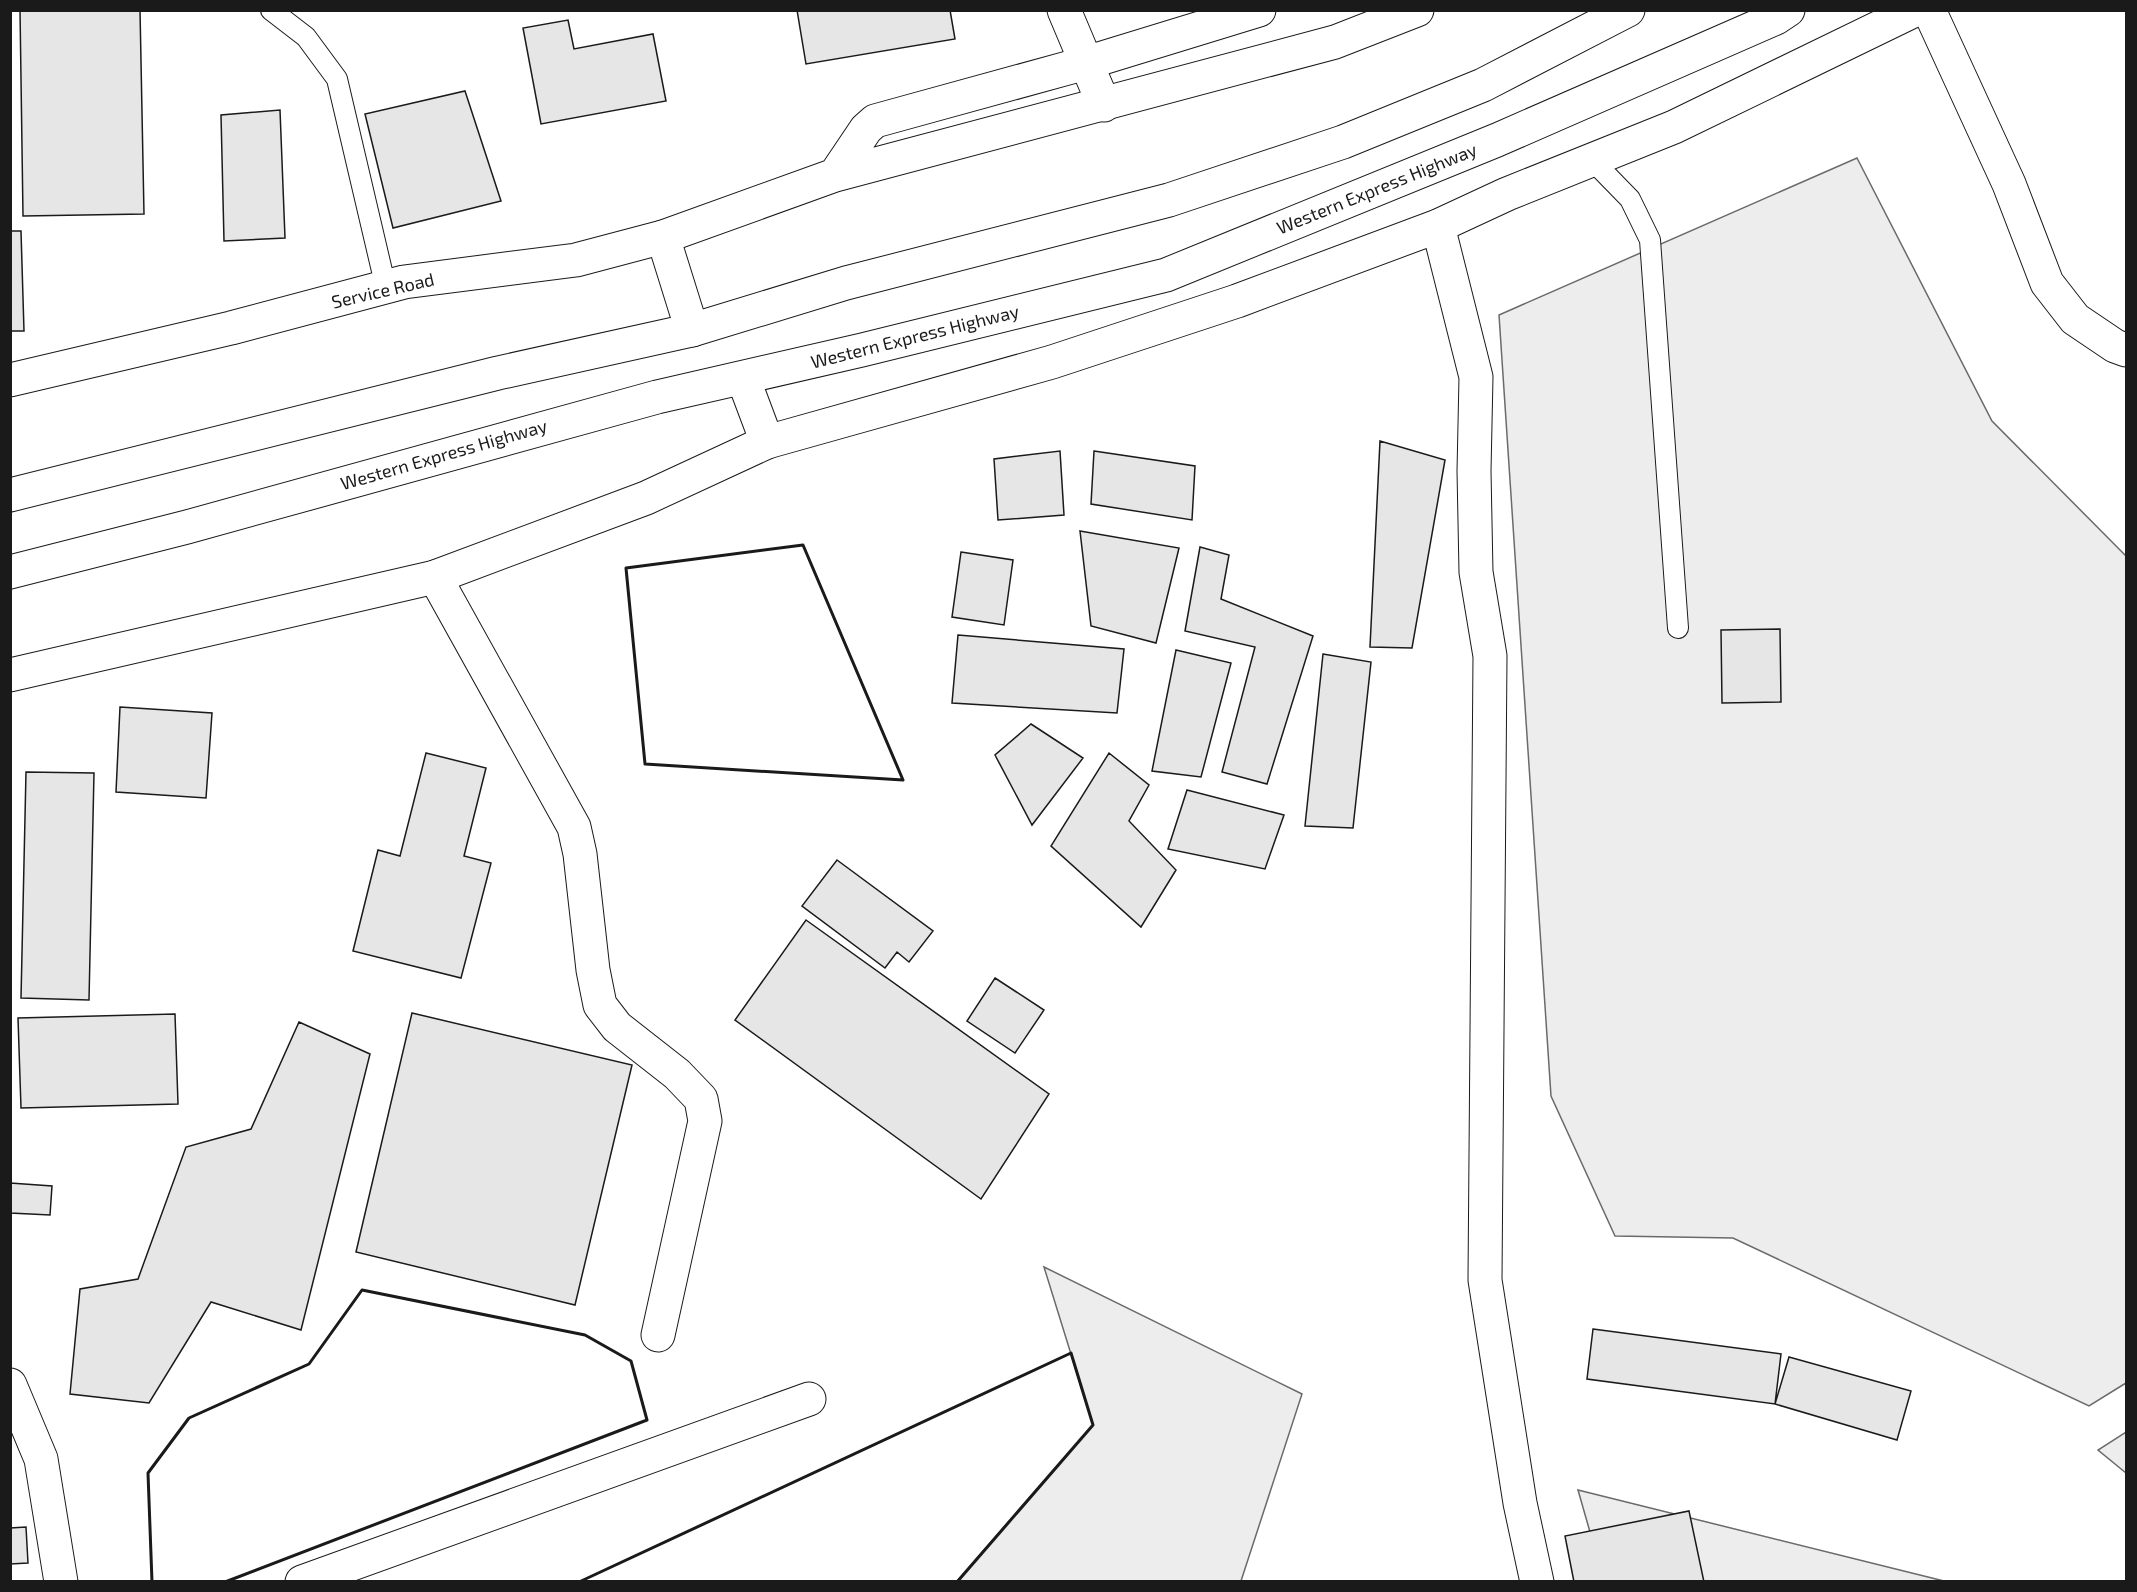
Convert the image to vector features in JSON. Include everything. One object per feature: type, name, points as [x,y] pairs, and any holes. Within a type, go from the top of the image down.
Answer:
[{"type":"main road","points":[[1064,10],[1104,105]]},
{"type":"main road","points":[[835,175],[866,129],[875,121],[1086,63],[1259,10]]},
{"type":"main road","points":[[10,495],[487,376],[692,330],[846,283],[1169,200],[1343,142],[1483,85],[1628,10]]},
{"type":"main road","name":"Western Express Highway","points":[[10,572],[187,527],[657,397],[1166,275],[1497,140],[1776,18],[1788,10]]},
{"type":"main road","points":[[10,675],[435,577],[646,498],[767,442],[1052,363],[1237,301],[1438,226],[1507,194],[1674,127],[1915,10]]},
{"type":"main road","points":[[1929,10],[2009,184],[2047,283],[2075,319],[2115,346],[2127,350]]},
{"type":"main road","name":"Service Road","points":[[10,380],[231,328],[405,282],[576,260],[663,237],[835,175],[1335,42],[1402,14]]},
{"type":"main road","points":[[1438,226],[1476,377],[1474,471],[1476,572],[1490,656],[1485,1280],[1520,1503],[1537,1581]]},
{"type":"main road","points":[[663,237],[692,330]]},
{"type":"main road","points":[[743,378],[767,442]]},
{"type":"main road","points":[[435,577],[574,827],[600,1005],[617,1027],[676,1074],[701,1098],[705,1121],[658,1335]]},
{"type":"main road","points":[[10,1385],[41,1459],[61,1581]]},
{"type":"main road","points":[[302,1581],[809,1399]]},
{"type":"lane","points":[[271,10],[306,37],[337,79],[386,288]]},
{"type":"lane","points":[[1592,160],[1630,199],[1650,240],[1678,628]]},
{"type":"shaded area","points":[[1857,158],[1992,421],[2126,556],[2126,1383],[2089,1406],[1733,1238],[1615,1236],[1551,1096],[1499,315]]},
{"type":"shaded area","points":[[1044,1267],[1302,1394],[1241,1581],[957,1581],[1093,1425]]},
{"type":"shaded area","points":[[2126,1432],[2126,1473],[2098,1450]]},
{"type":"shaded area","points":[[1578,1490],[1944,1581],[1604,1581]]},
{"type":"building","points":[[20,10],[140,10],[144,214],[23,216]]},
{"type":"building","points":[[797,10],[950,10],[955,39],[806,64]]},
{"type":"building","points":[[568,20],[574,49],[653,34],[666,101],[541,124],[523,28]]},
{"type":"building","points":[[465,91],[501,201],[393,228],[365,114]]},
{"type":"building","points":[[280,110],[285,238],[224,241],[221,115]]},
{"type":"building","points":[[10,231],[21,231],[24,331],[10,331]]},
{"type":"building","points":[[1380,441],[1445,460],[1412,648],[1370,647]]},
{"type":"building","points":[[1060,451],[1064,515],[998,520],[994,459]]},
{"type":"building","points":[[1094,451],[1195,466],[1192,520],[1091,504]]},
{"type":"building","points":[[1080,531],[1179,548],[1156,643],[1091,626]]},
{"type":"building","points":[[1200,547],[1229,555],[1221,599],[1313,636],[1267,784],[1222,772],[1255,647],[1185,631]]},
{"type":"building","points":[[961,552],[1013,560],[1004,625],[952,617]]},
{"type":"building","points":[[1780,629],[1781,702],[1722,703],[1721,630]]},
{"type":"building","points":[[958,635],[1124,649],[1117,713],[952,703]]},
{"type":"building","points":[[1176,650],[1231,663],[1201,777],[1152,771]]},
{"type":"building","points":[[1323,654],[1371,662],[1353,828],[1305,826]]},
{"type":"building","points":[[120,707],[212,713],[206,798],[116,792]]},
{"type":"building","points":[[1031,724],[1083,758],[1032,825],[995,755]]},
{"type":"building","points":[[426,753],[486,768],[464,856],[491,863],[461,978],[353,951],[378,850],[400,856]]},
{"type":"building","points":[[1109,753],[1149,785],[1129,821],[1176,870],[1141,927],[1051,846]]},
{"type":"building","points":[[26,772],[94,773],[89,1000],[21,998]]},
{"type":"building","points":[[1187,790],[1284,815],[1265,869],[1168,849]]},
{"type":"building","points":[[837,860],[933,931],[909,962],[897,952],[885,968],[802,906]]},
{"type":"building","points":[[806,920],[1049,1094],[981,1199],[735,1020]]},
{"type":"building","points":[[995,978],[1044,1010],[1015,1053],[967,1021]]},
{"type":"building","points":[[412,1013],[632,1065],[575,1305],[356,1252]]},
{"type":"building","points":[[175,1014],[178,1104],[21,1108],[18,1018]]},
{"type":"building","points":[[299,1022],[370,1054],[301,1330],[211,1302],[149,1403],[70,1394],[80,1289],[138,1279],[186,1147],[251,1129]]},
{"type":"building","points":[[10,1183],[52,1186],[50,1215],[10,1213]]},
{"type":"building","points":[[1593,1329],[1781,1354],[1775,1404],[1587,1379]]},
{"type":"building","points":[[1789,1357],[1911,1391],[1897,1440],[1775,1404]]},
{"type":"building","points":[[1689,1511],[1704,1582],[1574,1582],[1565,1536]]},
{"type":"building","points":[[26,1527],[28,1563],[10,1564],[10,1528]]},
{"type":"wall","points":[[803,545],[903,780],[645,764],[626,568],[803,545]]},
{"type":"wall","points":[[152,1582],[148,1473],[189,1418],[309,1364],[362,1290],[585,1335],[631,1361],[647,1420],[225,1582]]},
{"type":"wall","points":[[579,1582],[1071,1353],[1093,1425],[957,1582]]}]
